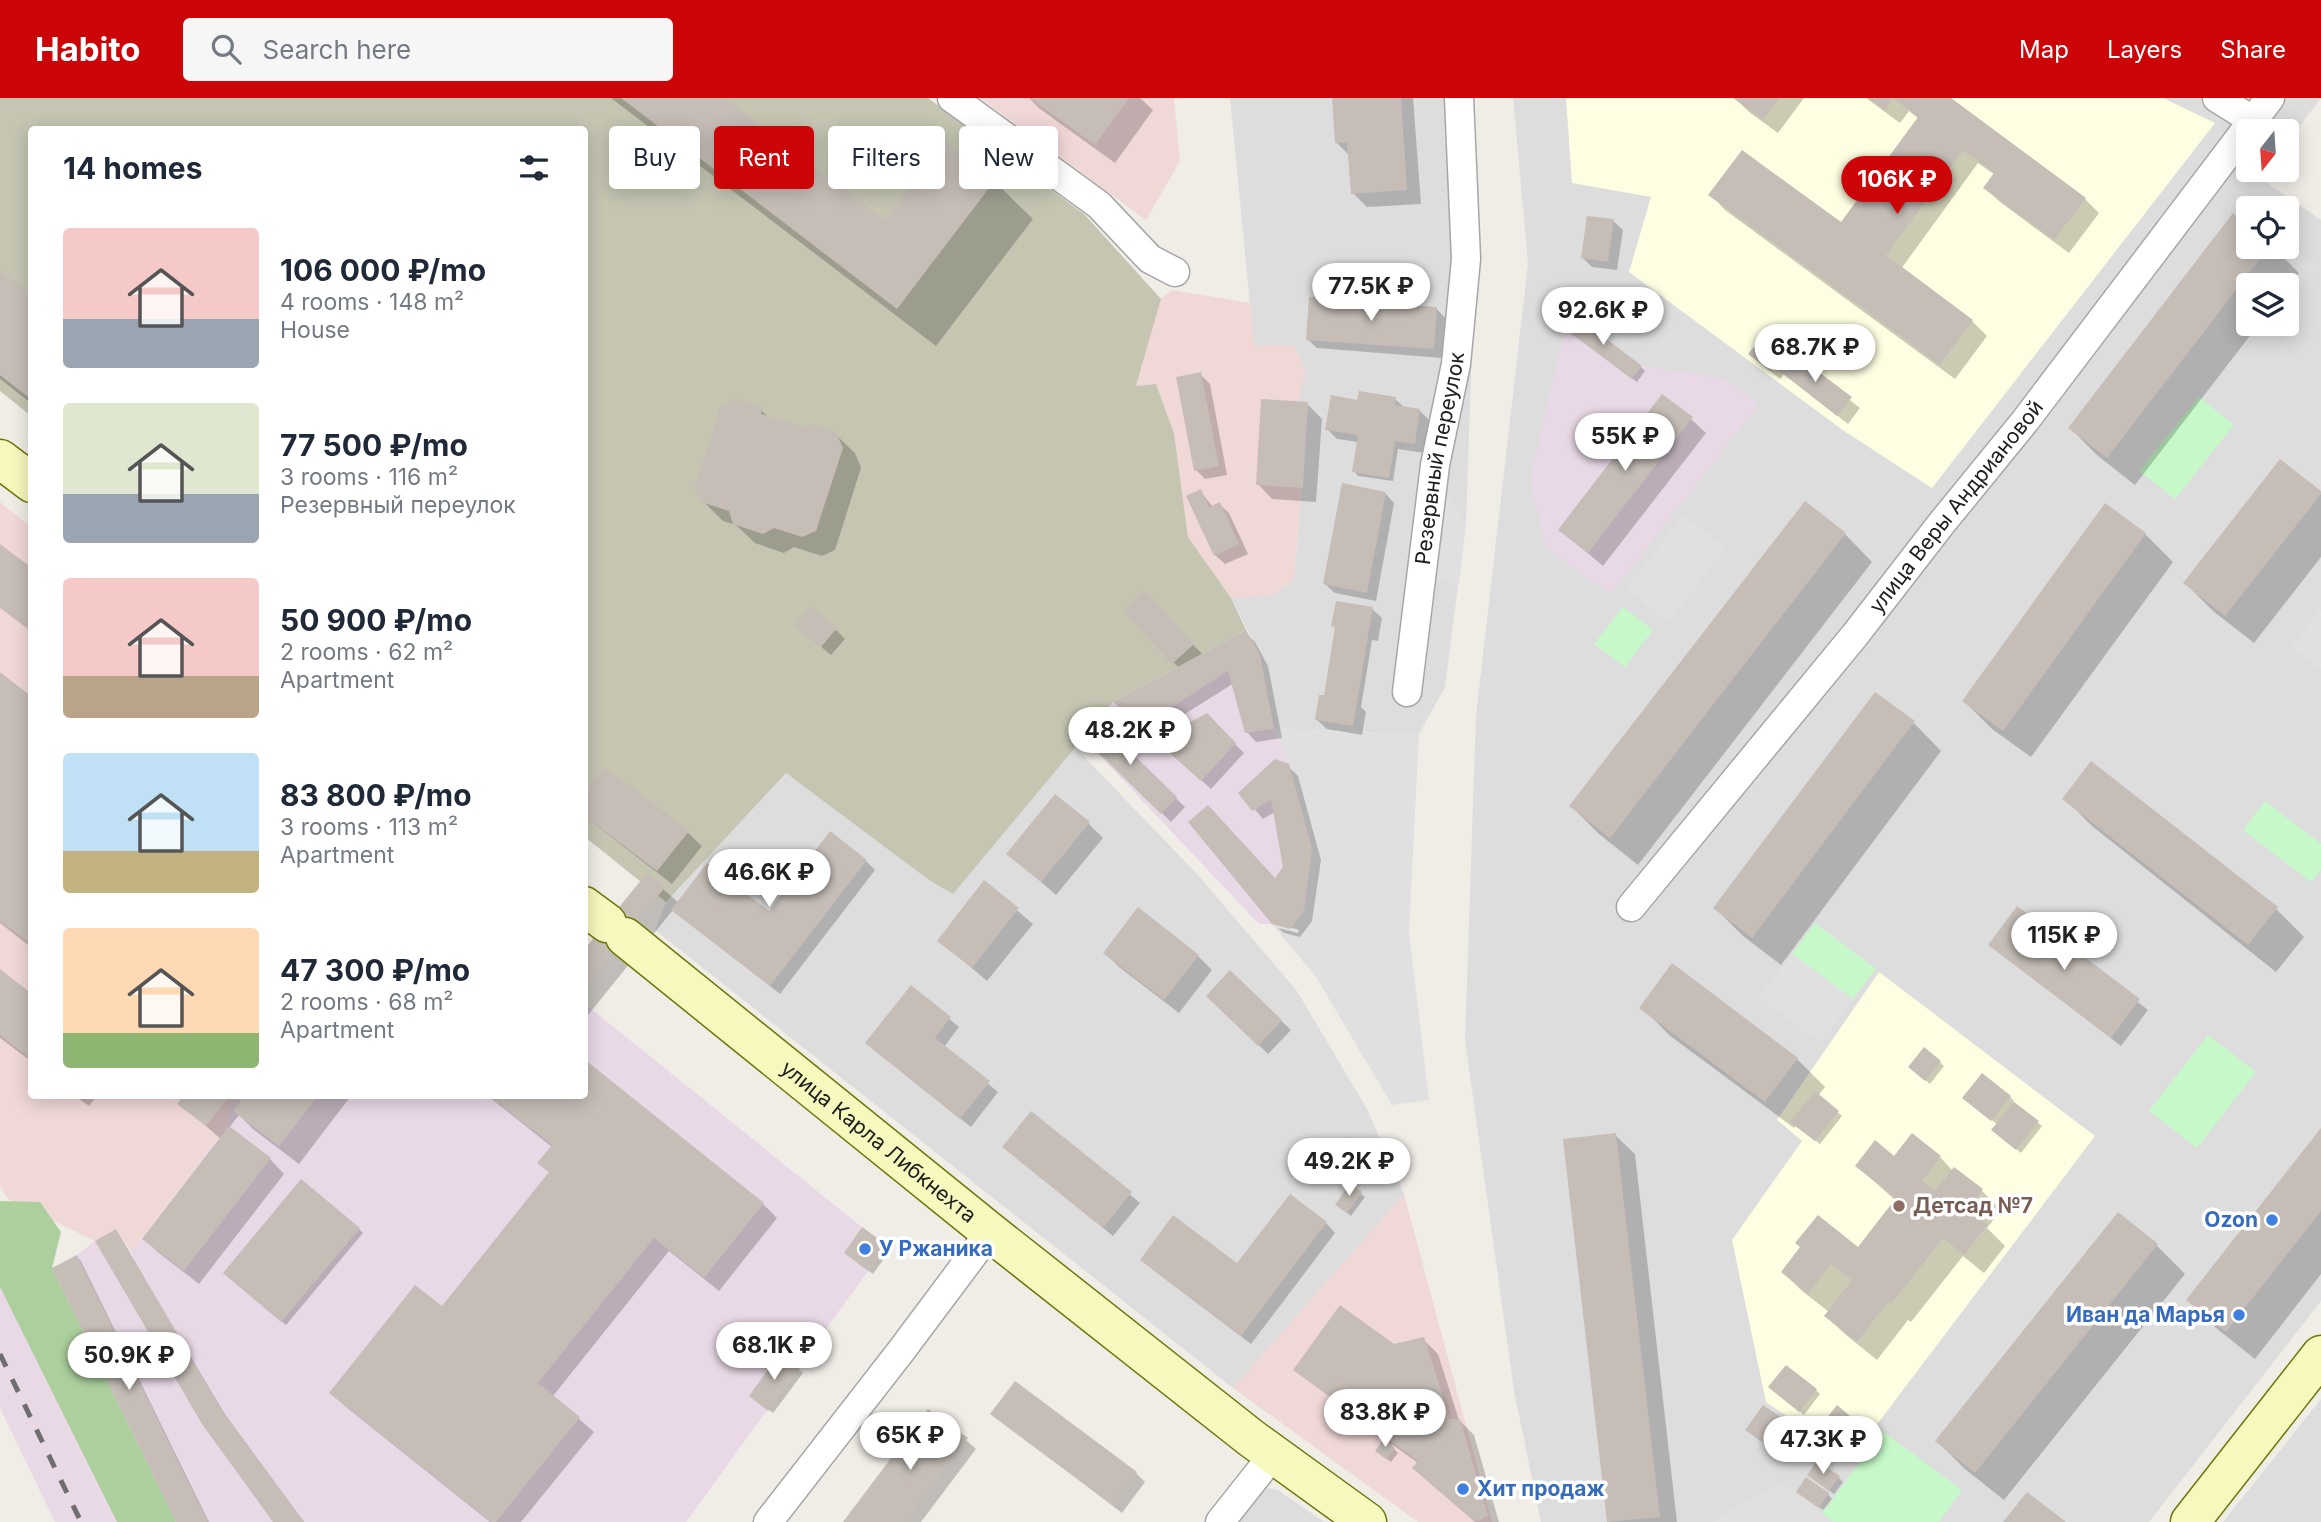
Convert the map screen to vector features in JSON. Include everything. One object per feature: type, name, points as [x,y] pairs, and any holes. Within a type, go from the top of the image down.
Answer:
[{"type":"main road","points":[[0,459],[28,480]]},
{"type":"main road","name":"улица Карла Либкнехта","points":[[605,922],[1273,1455],[1367,1522]]},
{"type":"main road","points":[[2190,1522],[2321,1355]]},
{"type":"street","points":[[952,98],[1099,205],[1150,259],[1175,272]]},
{"type":"street","name":"Резервный переулок","points":[[1407,692],[1435,465],[1456,364],[1466,259],[1459,98]]},
{"type":"street","points":[[2217,98],[2250,119]]},
{"type":"street","name":"улица Веры Андриановой","points":[[2253,119],[2270,98]]},
{"type":"street","name":"улица Веры Андриановой","points":[[1631,907],[1855,635],[2025,421],[2236,141]]},
{"type":"street","points":[[768,1522],[990,1231]]},
{"type":"street","points":[[1220,1522],[1273,1455]]},
{"type":"shaded area","points":[[0,98],[928,98],[966,126],[959,126],[959,189],[1050,189],[1085,215],[1161,299],[1136,386],[1156,384],[1174,433],[1188,537],[1231,598],[1246,630],[1113,702],[953,894],[929,880],[786,773],[666,902],[588,839],[588,126],[28,126],[28,414],[0,391]]},
{"type":"shaded area","points":[[980,98],[1174,98],[1180,161],[1146,220],[1058,155],[1058,126],[1018,126]]},
{"type":"shaded area","points":[[1230,98],[1468,98],[1475,258],[1466,524],[1445,687],[1419,734],[1274,729],[1260,655],[1231,598],[1271,596],[1294,580],[1308,403],[1298,402],[1254,346]]},
{"type":"shaded area","points":[[1513,98],[2321,98],[2300,126],[2300,119],[2236,119],[2236,182],[2266,182],[2286,196],[2236,196],[2236,259],[2299,259],[2299,205],[2321,220],[2321,1301],[2149,1522],[1541,1522],[1514,1391],[1465,1040],[1476,715],[1528,264]]},
{"type":"shaded area","points":[[1566,98],[2163,98],[2215,123],[1932,488],[1844,431],[1629,272],[1651,197],[1572,183]]},
{"type":"shaded area","points":[[1172,290],[1251,303],[1254,346],[1294,345],[1306,373],[1298,401],[1308,402],[1294,580],[1271,596],[1231,598],[1188,537],[1174,433],[1156,384],[1136,386],[1161,299]]},
{"type":"shaded area","points":[[1565,329],[1632,379],[1642,366],[1725,379],[1758,405],[1610,594],[1546,547],[1530,480]]},
{"type":"shaded area","points":[[1442,486],[1466,524],[1459,584],[1429,579]]},
{"type":"shaded area","points":[[0,502],[28,525],[28,1099],[237,1099],[230,1108],[229,1123],[131,1252],[116,1229],[95,1241],[8,1199],[0,1186]]},
{"type":"shaded area","points":[[1683,515],[1726,548],[1668,622],[1626,589]]},
{"type":"shaded area","points":[[2321,610],[2321,670],[2291,647]]},
{"type":"shaded area","points":[[1246,630],[1260,655],[1274,729],[1289,764],[1312,849],[1304,911],[1290,929],[1259,924],[1082,737],[1113,702]]},
{"type":"shaded area","points":[[1274,729],[1419,734],[1409,932],[1429,1100],[1392,1105],[1316,977],[1272,924],[1290,929],[1304,911],[1312,849],[1289,764]]},
{"type":"shaded area","points":[[1074,746],[1198,875],[1297,991],[1367,1109],[1404,1194],[1233,1388],[655,930],[666,902],[786,773],[952,894]]},
{"type":"shaded area","points":[[1792,954],[1853,999],[1820,1043],[1759,997]]},
{"type":"shaded area","name":"Детсад №7","points":[[1879,972],[2095,1136],[1850,1460],[1766,1402],[1732,1240],[1802,1141],[1777,1120]]},
{"type":"shaded area","points":[[588,1006],[862,1227],[844,1253],[868,1271],[686,1522],[176,1522],[52,1268],[116,1229],[136,1262],[131,1252],[229,1123],[230,1108],[237,1099],[588,1099]]},
{"type":"shaded area","points":[[1404,1194],[1492,1522],[1418,1522],[1233,1388]]},
{"type":"shaded area","points":[[0,1276],[121,1522],[55,1522],[0,1408]]},
{"type":"shaded area","points":[[2321,1399],[2321,1522],[2223,1522]]},
{"type":"shaded area","points":[[1781,1482],[1833,1522],[1714,1522],[1716,1519]]},
{"type":"shaded area","points":[[1263,1487],[1278,1490],[1324,1522],[1232,1522]]},
{"type":"green space","points":[[2199,397],[2234,425],[2175,499],[2139,471]]},
{"type":"green space","points":[[1623,607],[1653,630],[1625,667],[1594,644]]},
{"type":"green space","points":[[2265,801],[2321,844],[2321,869],[2311,882],[2243,830]]},
{"type":"green space","points":[[1815,923],[1876,969],[1853,999],[1792,954]]},
{"type":"green space","points":[[2208,1035],[2256,1072],[2197,1148],[2149,1111]]},
{"type":"green space","points":[[0,1201],[40,1202],[61,1232],[52,1268],[176,1522],[117,1522],[0,1287]]},
{"type":"green space","points":[[1882,1431],[1962,1490],[1939,1522],[1833,1522],[1822,1514]]},
{"type":"building","points":[[621,98],[725,98],[762,126],[714,126],[714,169],[700,158],[700,126],[658,126]]},
{"type":"building","points":[[1030,98],[1129,98],[1095,145]]},
{"type":"building","points":[[1332,98],[1401,98],[1407,190],[1351,194],[1347,143],[1335,143]]},
{"type":"building","points":[[1733,98],[1779,98],[1763,120]]},
{"type":"building","points":[[1868,98],[1893,98],[1885,110]]},
{"type":"building","points":[[1893,98],[1951,98],[2086,198],[2054,240],[1983,188],[1994,173],[1963,150],[1886,255],[1973,320],[1940,365],[1708,195],[1742,150],[1841,222],[1918,117]]},
{"type":"building","points":[[945,141],[959,151],[959,189],[988,189],[897,309],[740,189],[814,189],[814,166],[828,177],[828,189],[844,189],[885,220],[909,189],[945,189]]},
{"type":"building","points":[[2233,213],[2236,215],[2236,259],[2260,259],[2249,273],[2236,273],[2236,290],[2107,458],[2068,428]]},
{"type":"building","points":[[1587,216],[1614,219],[1608,262],[1581,258]]},
{"type":"building","points":[[0,270],[28,293],[28,397],[0,375]]},
{"type":"building","points":[[1309,297],[1437,307],[1434,349],[1306,340]]},
{"type":"building","points":[[1575,315],[1642,366],[1632,379],[1565,329]]},
{"type":"building","points":[[1770,328],[1791,345],[1770,371],[1748,354]]},
{"type":"building","points":[[1792,352],[1852,397],[1837,416],[1778,370]]},
{"type":"building","points":[[1201,372],[1219,466],[1194,471],[1176,377]]},
{"type":"building","points":[[1359,391],[1396,397],[1395,405],[1420,409],[1415,444],[1395,441],[1389,478],[1352,472],[1358,435],[1325,430],[1331,395],[1357,400]]},
{"type":"building","points":[[1662,394],[1693,417],[1588,553],[1558,530]]},
{"type":"building","points":[[735,399],[762,408],[761,414],[806,428],[808,423],[836,432],[843,448],[816,531],[802,537],[774,528],[763,534],[733,524],[729,511],[701,502],[695,487],[721,406]]},
{"type":"building","points":[[1261,399],[1308,402],[1303,488],[1256,485]]},
{"type":"building","points":[[2280,459],[2321,491],[2321,494],[2225,616],[2183,583]]},
{"type":"building","points":[[1342,483],[1386,492],[1367,593],[1323,584]]},
{"type":"building","points":[[1201,489],[1209,507],[1220,502],[1239,544],[1214,556],[1186,496]]},
{"type":"building","points":[[1805,501],[1846,533],[1610,838],[1569,806]]},
{"type":"building","points":[[2105,503],[2146,533],[2003,731],[1962,701]]},
{"type":"building","points":[[0,544],[28,565],[28,629],[0,608]]},
{"type":"building","points":[[1144,590],[1194,644],[1172,664],[1123,610]]},
{"type":"building","points":[[1336,601],[1373,607],[1353,726],[1315,720],[1319,695],[1324,695],[1335,627],[1331,626]]},
{"type":"building","points":[[811,607],[837,628],[821,647],[795,625]]},
{"type":"building","points":[[1246,630],[1260,655],[1274,729],[1245,733],[1228,671],[1169,709],[1183,726],[1207,713],[1236,743],[1201,781],[1113,702]]},
{"type":"building","points":[[0,672],[28,694],[28,942],[0,921]]},
{"type":"building","points":[[1875,692],[1915,721],[1752,938],[1713,908]]},
{"type":"building","points":[[1098,720],[1177,797],[1161,814],[1082,737]]},
{"type":"building","points":[[1275,759],[1289,764],[1312,849],[1304,911],[1290,929],[1272,924],[1188,822],[1208,805],[1275,878],[1283,867],[1271,800],[1252,811],[1238,793]]},
{"type":"building","points":[[2091,761],[2278,907],[2248,945],[2062,799]]},
{"type":"building","points":[[605,767],[689,831],[657,871],[588,819],[588,789]]},
{"type":"building","points":[[1055,794],[1090,822],[1041,882],[1006,854]]},
{"type":"building","points":[[830,831],[867,860],[770,986],[671,910],[707,863],[769,911]]},
{"type":"building","points":[[647,873],[665,887],[588,983],[588,945]]},
{"type":"building","points":[[984,880],[1019,908],[972,968],[937,941]]},
{"type":"building","points":[[2017,906],[2140,999],[2111,1038],[1988,945]]},
{"type":"building","points":[[1138,907],[1199,955],[1164,1000],[1103,953]]},
{"type":"building","points":[[1672,963],[1798,1058],[1765,1102],[1639,1008]]},
{"type":"building","points":[[0,969],[28,991],[28,1057],[0,1035]]},
{"type":"building","points":[[1230,970],[1282,1020],[1258,1046],[1206,996]]},
{"type":"building","points":[[911,985],[951,1017],[935,1038],[990,1081],[960,1119],[865,1043]]},
{"type":"building","points":[[1924,1047],[1941,1061],[1925,1081],[1908,1067]]},
{"type":"building","points":[[588,1062],[764,1203],[704,1278],[654,1238],[538,1383],[580,1417],[496,1522],[491,1522],[329,1393],[415,1285],[442,1306],[549,1172],[537,1163],[552,1145],[493,1099],[588,1099]]},
{"type":"building","points":[[1982,1073],[2011,1096],[1991,1121],[1962,1098]]},
{"type":"building","points":[[1815,1091],[1839,1111],[1815,1141],[1790,1122]]},
{"type":"building","points":[[181,1099],[227,1099],[206,1126],[177,1104]]},
{"type":"building","points":[[242,1099],[316,1099],[279,1146],[233,1111]]},
{"type":"building","points":[[2014,1102],[2039,1121],[2016,1150],[1991,1130]]},
{"type":"building","points":[[1031,1111],[1132,1192],[1103,1228],[1002,1147]]},
{"type":"building","points":[[229,1126],[271,1158],[184,1271],[142,1239]]},
{"type":"building","points":[[2321,1128],[2321,1211],[2226,1332],[2186,1300]]},
{"type":"building","points":[[1616,1133],[1660,1517],[1607,1522],[1563,1139]]},
{"type":"building","points":[[1912,1133],[1941,1156],[1922,1181],[1935,1191],[1954,1167],[1983,1189],[1968,1210],[1987,1225],[1964,1255],[1943,1238],[1857,1342],[1824,1316],[1852,1280],[1831,1264],[1808,1294],[1781,1272],[1800,1247],[1795,1243],[1818,1215],[1858,1247],[1896,1198],[1855,1166],[1875,1140],[1894,1156]]},
{"type":"building","points":[[1345,1137],[1352,1150],[1329,1163],[1322,1150]]},
{"type":"building","points":[[301,1179],[360,1228],[281,1322],[223,1273]]},
{"type":"building","points":[[1350,1183],[1362,1192],[1347,1213],[1335,1205]]},
{"type":"building","points":[[1290,1194],[1327,1222],[1241,1336],[1140,1260],[1173,1215],[1237,1263]]},
{"type":"building","points":[[2118,1212],[2158,1244],[1975,1473],[1935,1441]]},
{"type":"building","name":"У Ржаника","points":[[862,1227],[887,1245],[868,1271],[844,1253]]},
{"type":"building","points":[[116,1229],[222,1410],[304,1522],[273,1522],[202,1424],[95,1241]]},
{"type":"building","points":[[77,1255],[208,1522],[176,1522],[52,1268]]},
{"type":"building","points":[[1340,1305],[1394,1344],[1424,1337],[1450,1419],[1460,1419],[1488,1516],[1475,1522],[1412,1468],[1418,1461],[1293,1370]]},
{"type":"building","points":[[780,1353],[800,1368],[768,1411],[749,1396]]},
{"type":"building","points":[[1786,1365],[1817,1389],[1799,1412],[1768,1387]]},
{"type":"building","points":[[1015,1381],[1137,1472],[1112,1505],[990,1414]]},
{"type":"building","points":[[1763,1405],[1794,1426],[1776,1452],[1745,1430]]},
{"type":"building","points":[[1837,1405],[1864,1428],[1845,1452],[1818,1429]]},
{"type":"building","points":[[928,1409],[968,1438],[905,1522],[843,1522]]},
{"type":"building","points":[[1384,1439],[1395,1448],[1386,1459],[1375,1451]]},
{"type":"building","points":[[1817,1461],[1840,1476],[1829,1491],[1807,1475]]},
{"type":"building","points":[[1806,1477],[1829,1493],[1819,1508],[1796,1492]]},
{"type":"building","points":[[2027,1492],[2066,1522],[2003,1522]]},
{"type":"railway","points":[[0,1354],[81,1522]]},
{"type":"place","name":"Детсад №7","points":[[1899,1206]]},
{"type":"place","name":"Ozon","points":[[2272,1220]]},
{"type":"place","name":"У Ржаника","points":[[865,1249]]},
{"type":"place","name":"Иван да Марья","points":[[2239,1315]]},
{"type":"place","name":"Хит продаж","points":[[1463,1489]]}]
